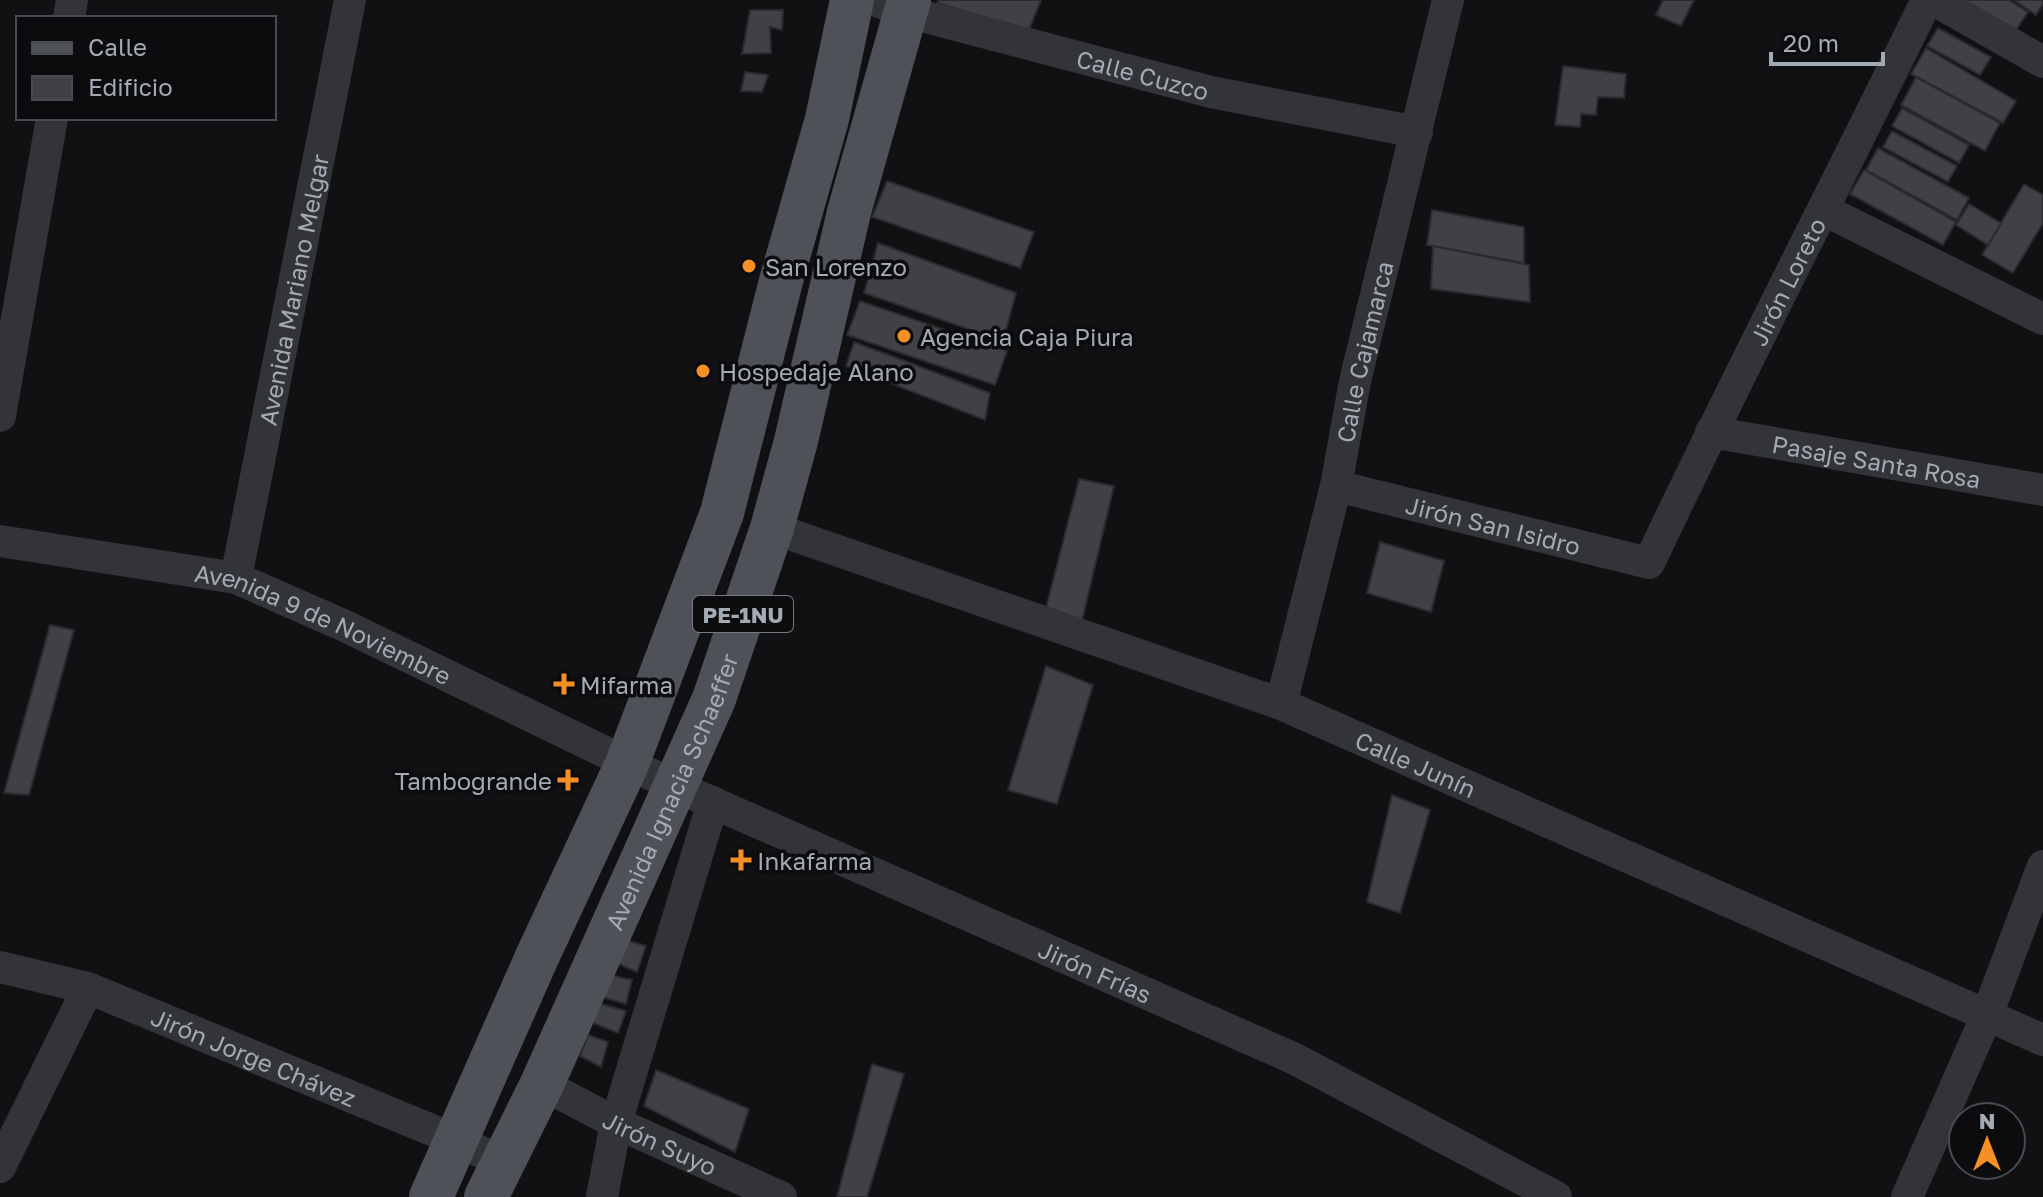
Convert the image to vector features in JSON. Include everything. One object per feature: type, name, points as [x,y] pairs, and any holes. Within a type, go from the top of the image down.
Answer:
[{"type":"main road","name":"PE-1NU","points":[[431,1197],[537,957],[627,764],[722,513],[781,281],[827,119],[852,0]]},
{"type":"main road","name":"Avenida Ignacia Schaeffer","points":[[494,1180],[694,794],[714,699],[772,528],[796,441],[897,4]]},
{"type":"street","name":"Avenida Mariano Melgar","points":[[236,578],[350,0]]},
{"type":"street","name":"Calle Cajamarca","points":[[1281,704],[1336,486],[1355,381],[1448,0]]},
{"type":"street","name":"Jirón Loreto","points":[[1649,563],[1711,432],[1927,0]]},
{"type":"street","points":[[1934,0],[2043,62]]},
{"type":"street","name":"Calle Cuzco","points":[[897,4],[1211,92],[1417,132]]},
{"type":"street","points":[[0,416],[52,120]]},
{"type":"street","points":[[1824,210],[2043,319]]},
{"type":"street","name":"Pasaje Santa Rosa","points":[[1711,432],[2043,490]]},
{"type":"street","name":"Jirón San Isidro","points":[[1336,486],[1649,563]]},
{"type":"street","name":"Calle Junín","points":[[772,528],[1281,704],[2043,1040]]},
{"type":"street","name":"Avenida 9 de Noviembre","points":[[0,541],[236,578],[345,626],[627,764]]},
{"type":"street","name":"Jirón Frías","points":[[627,764],[1293,1058],[1556,1197]]},
{"type":"street","points":[[602,1197],[616,1123],[694,794]]},
{"type":"street","points":[[1907,1197],[1987,1015],[2043,866]]},
{"type":"street","name":"Jirón Jorge Chávez","points":[[0,967],[88,988],[456,1140],[494,1180]]},
{"type":"street","points":[[0,1167],[88,988]]},
{"type":"street","name":"Jirón Suyo","points":[[542,1084],[616,1123],[781,1197]]},
{"type":"building","points":[[939,0],[1041,0],[1029,30],[937,3]]},
{"type":"building","points":[[1663,0],[1694,0],[1681,26],[1656,15]]},
{"type":"building","points":[[1962,0],[2009,0],[2028,12],[2014,33]]},
{"type":"building","points":[[2014,0],[2043,0],[2043,4],[2036,15]]},
{"type":"building","points":[[750,10],[783,10],[782,30],[770,27],[771,53],[742,54]]},
{"type":"building","points":[[1938,28],[1991,57],[1980,75],[1927,46]]},
{"type":"building","points":[[1926,48],[2016,101],[2003,123],[1911,74]]},
{"type":"building","points":[[1563,66],[1626,74],[1624,98],[1598,97],[1596,115],[1581,114],[1580,127],[1555,125]]},
{"type":"building","points":[[745,72],[768,75],[762,92],[741,91]]},
{"type":"building","points":[[1916,77],[2000,123],[1985,151],[1901,105]]},
{"type":"building","points":[[1902,108],[1969,145],[1959,163],[1892,126]]},
{"type":"building","points":[[1892,131],[1957,166],[1948,182],[1883,147]]},
{"type":"building","points":[[1878,148],[1969,198],[1957,220],[1866,170]]},
{"type":"building","points":[[1864,170],[1956,222],[1943,245],[1850,194]]},
{"type":"building","points":[[887,181],[1034,232],[1020,268],[872,217]]},
{"type":"building","points":[[2024,184],[2043,195],[2043,223],[2013,273],[1982,255]]},
{"type":"building","points":[[1969,204],[2001,223],[1988,245],[1956,225]]},
{"type":"building","points":[[1432,210],[1524,227],[1524,263],[1427,245]]},
{"type":"building","points":[[878,243],[1016,293],[1003,341],[864,293]]},
{"type":"building","points":[[1433,246],[1529,265],[1530,302],[1431,289]]},
{"type":"building","points":[[860,301],[1007,351],[995,385],[847,335]]},
{"type":"building","points":[[854,342],[990,393],[985,420],[846,366]]},
{"type":"building","points":[[1079,479],[1114,486],[1081,625],[1045,612]]},
{"type":"building","points":[[1380,542],[1444,561],[1431,612],[1367,593]]},
{"type":"building","points":[[50,625],[74,630],[29,795],[4,793]]},
{"type":"building","points":[[1046,666],[1093,685],[1057,804],[1008,790]]},
{"type":"building","points":[[1392,795],[1430,810],[1400,913],[1367,902]]},
{"type":"building","points":[[623,939],[646,946],[637,972],[616,963]]},
{"type":"building","points":[[611,975],[632,980],[626,1004],[602,997]]},
{"type":"building","points":[[598,1003],[626,1011],[618,1033],[593,1023]]},
{"type":"building","points":[[588,1035],[608,1042],[601,1067],[580,1056]]},
{"type":"building","points":[[872,1064],[904,1074],[867,1197],[837,1197]]},
{"type":"building","points":[[656,1070],[749,1109],[735,1152],[644,1106]]},
{"type":"place","name":"San Lorenzo","points":[[749,266]]},
{"type":"place","name":"Agencia Caja Piura","points":[[904,336]]},
{"type":"place","name":"Hospedaje Alano","points":[[703,371]]},
{"type":"place","name":"Mifarma","points":[[564,684]]},
{"type":"place","name":"Tambogrande","points":[[568,780]]},
{"type":"place","name":"Inkafarma","points":[[741,860]]}]
